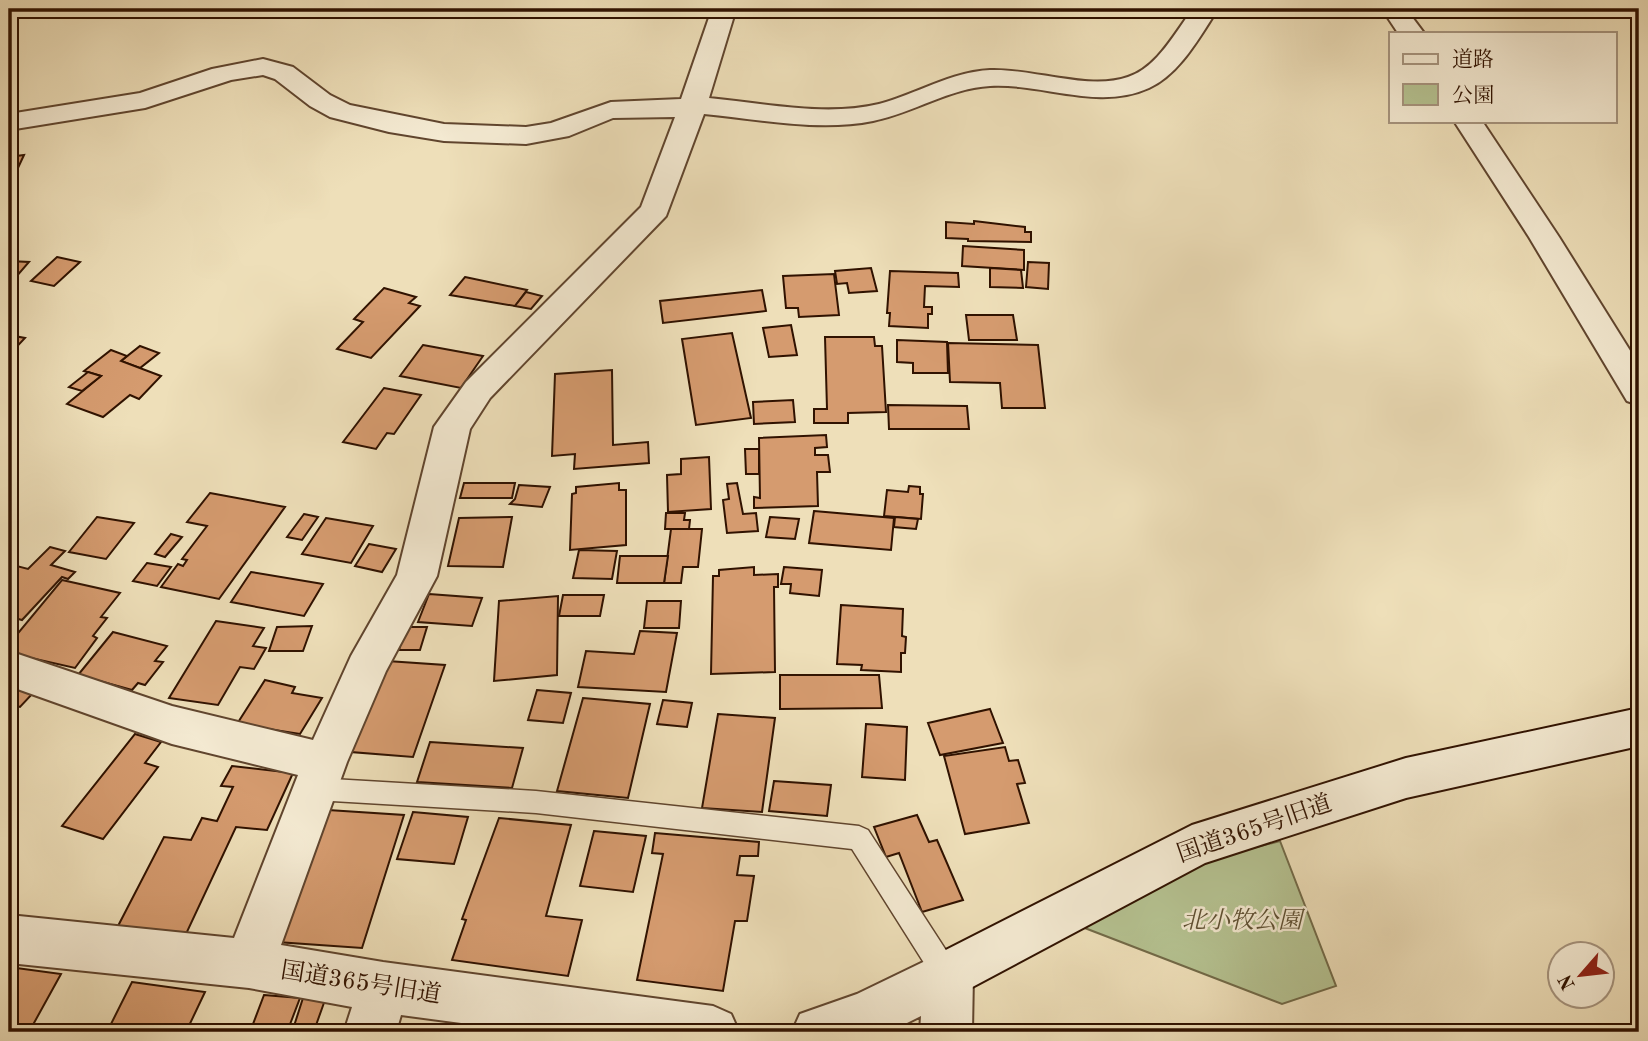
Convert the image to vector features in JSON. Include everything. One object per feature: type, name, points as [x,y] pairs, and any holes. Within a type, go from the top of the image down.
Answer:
[{"type":"street","points":[[249,964],[320,776],[366,668],[417,576],[452,427],[478,390],[655,210],[693,105],[723,9]]},
{"type":"street","points":[[9,122],[146,99],[261,66],[281,70],[316,99],[336,110],[394,125],[495,136],[525,137],[554,132],[590,115],[620,109],[672,111],[693,105],[839,116],[871,114],[964,82],[988,78],[1011,77],[1102,89],[1126,86],[1153,75],[1206,9]]},
{"type":"street","points":[[1394,9],[1409,32]]},
{"type":"street","points":[[1469,122],[1544,237],[1639,393]]},
{"type":"street","points":[[9,668],[320,776]]},
{"type":"street","name":"国道365号旧道","points":[[818,1032],[865,1017],[1192,846],[1406,778],[1639,727]]},
{"type":"street","name":"国道365号旧道","points":[[9,939],[249,964],[376,1010],[713,1032]]},
{"type":"street","points":[[946,1032],[948,975]]},
{"type":"lane","points":[[320,776],[859,838],[948,975]]},
{"type":"green space","name":"北小牧公園","points":[[1280,841],[1336,986],[1282,1004],[1077,925],[1199,862]]},
{"type":"building","points":[[24,155],[9,187],[9,157]]},
{"type":"building","points":[[974,221],[1025,227],[1025,232],[1031,232],[1031,242],[946,238],[946,222],[974,224]]},
{"type":"building","points":[[963,246],[1024,250],[1024,270],[962,266]]},
{"type":"building","points":[[57,257],[80,262],[54,286],[31,281]]},
{"type":"building","points":[[9,261],[29,262],[9,285]]},
{"type":"building","points":[[1028,262],[1049,263],[1048,289],[1026,287]]},
{"type":"building","points":[[871,268],[877,291],[849,293],[847,283],[837,284],[835,271]]},
{"type":"building","points":[[990,268],[1021,270],[1023,288],[990,287]]},
{"type":"building","points":[[890,271],[958,273],[959,287],[925,286],[924,307],[932,307],[932,314],[928,314],[928,328],[889,326],[890,313],[887,313]]},
{"type":"building","points":[[834,274],[839,315],[799,317],[798,308],[786,308],[783,276]]},
{"type":"building","points":[[465,277],[527,290],[515,306],[450,295]]},
{"type":"building","points":[[384,288],[416,297],[409,303],[420,306],[371,358],[337,349],[363,322],[354,319]]},
{"type":"building","points":[[762,290],[766,311],[663,323],[660,301]]},
{"type":"building","points":[[526,292],[542,296],[531,309],[515,306]]},
{"type":"building","points":[[966,315],[1013,315],[1017,340],[969,340]]},
{"type":"building","points":[[791,325],[797,355],[769,357],[763,328]]},
{"type":"building","points":[[732,333],[751,418],[696,425],[682,339]]},
{"type":"building","points":[[9,335],[25,338],[9,355]]},
{"type":"building","points":[[825,337],[874,337],[875,346],[882,346],[886,412],[848,413],[848,423],[814,423],[814,409],[827,409]]},
{"type":"building","points":[[897,340],[947,342],[948,373],[913,373],[913,363],[897,362]]},
{"type":"building","points":[[948,343],[1038,345],[1045,408],[1002,408],[1000,383],[950,382]]},
{"type":"building","points":[[423,345],[483,356],[461,388],[400,376]]},
{"type":"building","points":[[140,346],[159,353],[140,368],[121,361]]},
{"type":"building","points":[[111,350],[127,356],[121,361],[161,376],[139,399],[130,395],[103,417],[67,404],[101,376],[84,371]]},
{"type":"building","points":[[612,370],[613,445],[648,442],[649,463],[574,469],[575,454],[552,456],[555,374]]},
{"type":"building","points":[[88,372],[101,376],[82,391],[69,387]]},
{"type":"building","points":[[384,388],[421,395],[394,434],[387,433],[376,449],[343,442]]},
{"type":"building","points":[[793,400],[795,422],[754,424],[753,402]]},
{"type":"building","points":[[888,405],[967,406],[969,429],[889,429]]},
{"type":"building","points":[[826,435],[827,447],[815,448],[815,455],[828,455],[830,472],[817,472],[818,506],[754,508],[754,497],[760,498],[759,438]]},
{"type":"building","points":[[745,449],[759,449],[759,474],[746,474]]},
{"type":"building","points":[[709,457],[711,509],[668,512],[667,475],[681,474],[681,459]]},
{"type":"building","points":[[464,483],[515,483],[512,498],[460,498]]},
{"type":"building","points":[[619,483],[619,490],[626,490],[626,545],[570,550],[572,494],[576,493],[576,487]]},
{"type":"building","points":[[737,483],[743,514],[756,513],[758,531],[727,533],[723,500],[729,499],[727,484]]},
{"type":"building","points":[[519,485],[550,487],[542,507],[510,504],[515,499]]},
{"type":"building","points":[[909,486],[920,487],[920,494],[923,494],[921,519],[884,516],[887,490],[908,492]]},
{"type":"building","points":[[210,493],[285,507],[219,599],[161,587],[178,564],[183,566],[187,560],[182,559],[207,526],[187,522]]},
{"type":"building","points":[[814,511],[894,518],[891,550],[809,543]]},
{"type":"building","points":[[666,513],[685,513],[684,520],[690,520],[689,529],[665,529]]},
{"type":"building","points":[[304,514],[318,517],[302,540],[287,537]]},
{"type":"building","points":[[97,517],[134,523],[106,559],[69,552]]},
{"type":"building","points":[[512,517],[503,567],[448,566],[459,518]]},
{"type":"building","points":[[770,517],[799,519],[795,539],[766,537]]},
{"type":"building","points":[[895,517],[918,519],[916,529],[894,527]]},
{"type":"building","points":[[326,518],[373,526],[351,563],[302,554]]},
{"type":"building","points":[[671,529],[702,529],[698,567],[683,567],[681,583],[664,583]]},
{"type":"building","points":[[171,534],[182,537],[165,557],[155,554]]},
{"type":"building","points":[[369,544],[396,549],[382,572],[355,566]]},
{"type":"building","points":[[50,547],[65,551],[51,565],[75,572],[68,579],[62,577],[22,620],[15,618],[9,624],[9,569],[13,565],[28,569]]},
{"type":"building","points":[[579,550],[617,551],[612,579],[573,578]]},
{"type":"building","points":[[620,556],[668,556],[664,583],[617,583]]},
{"type":"building","points":[[147,563],[171,567],[157,586],[133,581]]},
{"type":"building","points":[[754,567],[754,575],[778,574],[778,587],[774,587],[775,672],[711,674],[713,576],[719,576],[719,570]]},
{"type":"building","points":[[784,567],[822,570],[819,596],[790,593],[791,584],[781,584]]},
{"type":"building","points":[[251,572],[323,584],[304,616],[231,602]]},
{"type":"building","points":[[62,580],[120,593],[101,617],[107,618],[93,636],[97,638],[75,668],[9,653],[9,644]]},
{"type":"building","points":[[429,594],[482,598],[472,626],[418,622]]},
{"type":"building","points":[[563,595],[604,595],[600,616],[559,616]]},
{"type":"building","points":[[558,596],[557,675],[494,681],[499,601]]},
{"type":"building","points":[[647,601],[681,601],[679,628],[644,628]]},
{"type":"building","points":[[841,605],[903,609],[902,636],[906,637],[905,653],[901,653],[901,672],[861,670],[862,665],[837,664]]},
{"type":"building","points":[[216,621],[264,628],[253,646],[266,648],[254,669],[240,667],[218,705],[169,698]]},
{"type":"building","points":[[312,626],[303,651],[269,651],[277,627]]},
{"type":"building","points":[[405,627],[427,627],[420,650],[399,650]]},
{"type":"building","points":[[640,631],[677,633],[666,692],[578,687],[586,651],[634,654]]},
{"type":"building","points":[[113,632],[167,646],[155,661],[163,662],[145,685],[138,683],[132,690],[78,675]]},
{"type":"building","points":[[387,661],[445,665],[413,757],[351,752]]},
{"type":"building","points":[[780,675],[879,675],[882,708],[780,709]]},
{"type":"building","points":[[265,680],[295,687],[292,693],[322,698],[300,734],[237,724]]},
{"type":"building","points":[[16,686],[34,692],[20,707],[9,704],[9,693]]},
{"type":"building","points":[[537,690],[571,693],[563,723],[528,720]]},
{"type":"building","points":[[583,698],[650,704],[628,798],[557,791]]},
{"type":"building","points":[[663,700],[692,703],[687,727],[657,724]]},
{"type":"building","points":[[990,709],[1003,743],[940,755],[928,723]]},
{"type":"building","points":[[718,714],[775,718],[762,812],[702,808]]},
{"type":"building","points":[[866,724],[907,727],[905,780],[862,777]]},
{"type":"building","points":[[135,734],[161,742],[145,763],[158,767],[103,839],[62,826]]},
{"type":"building","points":[[430,742],[523,748],[512,788],[417,782]]},
{"type":"building","points":[[1005,747],[1009,761],[1018,760],[1025,783],[1017,784],[1029,823],[965,834],[944,756]]},
{"type":"building","points":[[232,766],[293,773],[267,830],[236,827],[186,934],[118,926],[164,837],[191,840],[202,818],[217,821],[233,787],[221,786]]},
{"type":"building","points":[[774,781],[831,785],[827,816],[769,811]]},
{"type":"building","points":[[328,810],[404,815],[362,948],[277,942]]},
{"type":"building","points":[[413,812],[468,817],[454,864],[397,859]]},
{"type":"building","points":[[917,815],[929,842],[937,840],[963,900],[922,912],[899,853],[886,857],[874,827]]},
{"type":"building","points":[[499,818],[571,825],[546,916],[582,920],[568,976],[452,960],[466,920],[462,919]]},
{"type":"building","points":[[594,831],[646,836],[633,892],[580,886]]},
{"type":"building","points":[[655,833],[759,842],[758,856],[740,856],[737,875],[754,876],[747,921],[735,921],[723,991],[637,980],[663,854],[652,853]]},
{"type":"building","points":[[9,967],[61,974],[29,1032],[9,1032]]},
{"type":"building","points":[[132,982],[205,992],[186,1032],[107,1032]]},
{"type":"building","points":[[264,995],[300,998],[289,1027],[328,1030],[327,1032],[250,1032]]},
{"type":"building","points":[[303,998],[325,1000],[315,1028],[294,1026]]},
{"type":"building","points":[[421,1026],[469,1032],[419,1032]]}]
